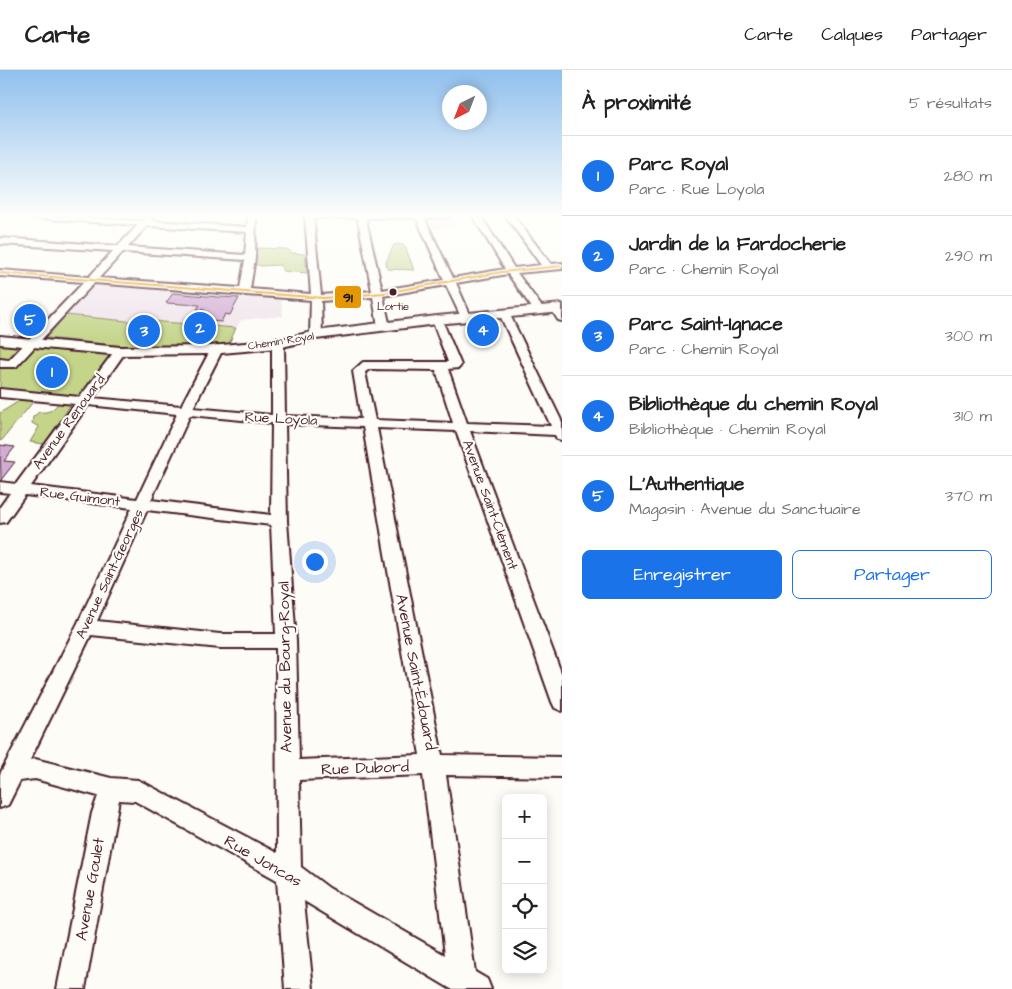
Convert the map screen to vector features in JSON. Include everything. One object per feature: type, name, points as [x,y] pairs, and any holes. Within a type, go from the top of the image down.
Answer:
[{"type":"main road","name":"Chemin Royal","points":[[0,340],[120,351],[217,350],[278,344],[316,335],[384,326],[539,310],[560,311]]},
{"type":"street","points":[[0,363],[12,364],[112,258]]},
{"type":"street","points":[[245,292],[250,258]]},
{"type":"street","points":[[313,258],[316,298],[316,335]]},
{"type":"street","points":[[370,258],[384,326]]},
{"type":"street","points":[[439,258],[466,317]]},
{"type":"street","points":[[502,258],[539,310]]},
{"type":"street","points":[[541,258],[548,267]]},
{"type":"street","points":[[0,273],[316,298],[343,298],[378,294],[510,271],[562,266]]},
{"type":"street","points":[[0,285],[13,274]]},
{"type":"street","points":[[504,313],[561,432]]},
{"type":"street","points":[[437,320],[455,365],[441,366]]},
{"type":"street","name":"Avenue du Bourg-Royal","points":[[278,344],[280,420],[279,521],[286,641],[289,873],[299,989]]},
{"type":"street","name":"Avenue Saint-Georges","points":[[5,782],[85,627],[185,411],[217,350]]},
{"type":"street","name":"Avenue Renouard","points":[[0,518],[120,351]]},
{"type":"street","name":"Avenue Saint-Édouard","points":[[441,366],[367,365],[359,370],[433,766],[469,985]]},
{"type":"street","name":"Avenue Saint-Clément","points":[[441,366],[461,426],[562,702]]},
{"type":"street","name":"Rue Loyola","points":[[0,393],[280,420],[369,422],[561,432]]},
{"type":"street","name":"Rue Guimont","points":[[0,487],[279,521]]},
{"type":"street","points":[[85,627],[220,641],[286,641]]},
{"type":"street","name":"Rue Dubord","points":[[287,770],[433,766],[562,767]]},
{"type":"street","name":"Rue Joncas","points":[[5,782],[35,769],[111,789],[138,791],[289,873],[320,897],[469,985]]},
{"type":"street","name":"Avenue Goulet","points":[[71,989],[104,813],[111,789]]},
{"type":"shaded area","points":[[95,285],[281,298],[283,316],[241,320],[236,328],[66,315]]},
{"type":"green space","points":[[255,258],[305,258],[307,273],[283,271],[280,265],[260,266],[254,263]]},
{"type":"green space","points":[[388,258],[409,258],[414,270],[387,269],[386,262]]},
{"type":"green space","points":[[66,315],[137,322],[139,320],[236,328],[228,346],[142,348],[46,338]]},
{"type":"green space","points":[[0,340],[120,351],[84,401],[0,393]]},
{"type":"green space","points":[[24,398],[33,402],[0,441],[0,413]]},
{"type":"green space","points":[[60,401],[72,403],[44,444],[30,442],[39,427],[32,423],[33,417],[39,412],[51,410]]},
{"type":"building","points":[[173,293],[239,298],[230,315],[225,314],[221,322],[199,320],[205,310],[197,309],[200,305],[166,303]]},
{"type":"building","points":[[469,323],[488,323],[495,337],[474,337]]},
{"type":"building","points":[[0,445],[15,447],[4,461],[15,462],[1,480]]},
{"type":"transit line","name":"91","points":[[0,273],[324,298],[384,293],[502,272],[562,266]]},
{"type":"place","name":"Lortie","points":[[393,292]]},
{"type":"place","name":"L'Authentique","points":[[30,320]]},
{"type":"place","name":"Jardin de la Fardocherie","points":[[200,328]]},
{"type":"place","name":"Bibliothèque du chemin Royal","points":[[483,330]]},
{"type":"place","name":"Parc Saint-Ignace","points":[[144,331]]},
{"type":"place","name":"Parc Royal","points":[[52,372]]}]
